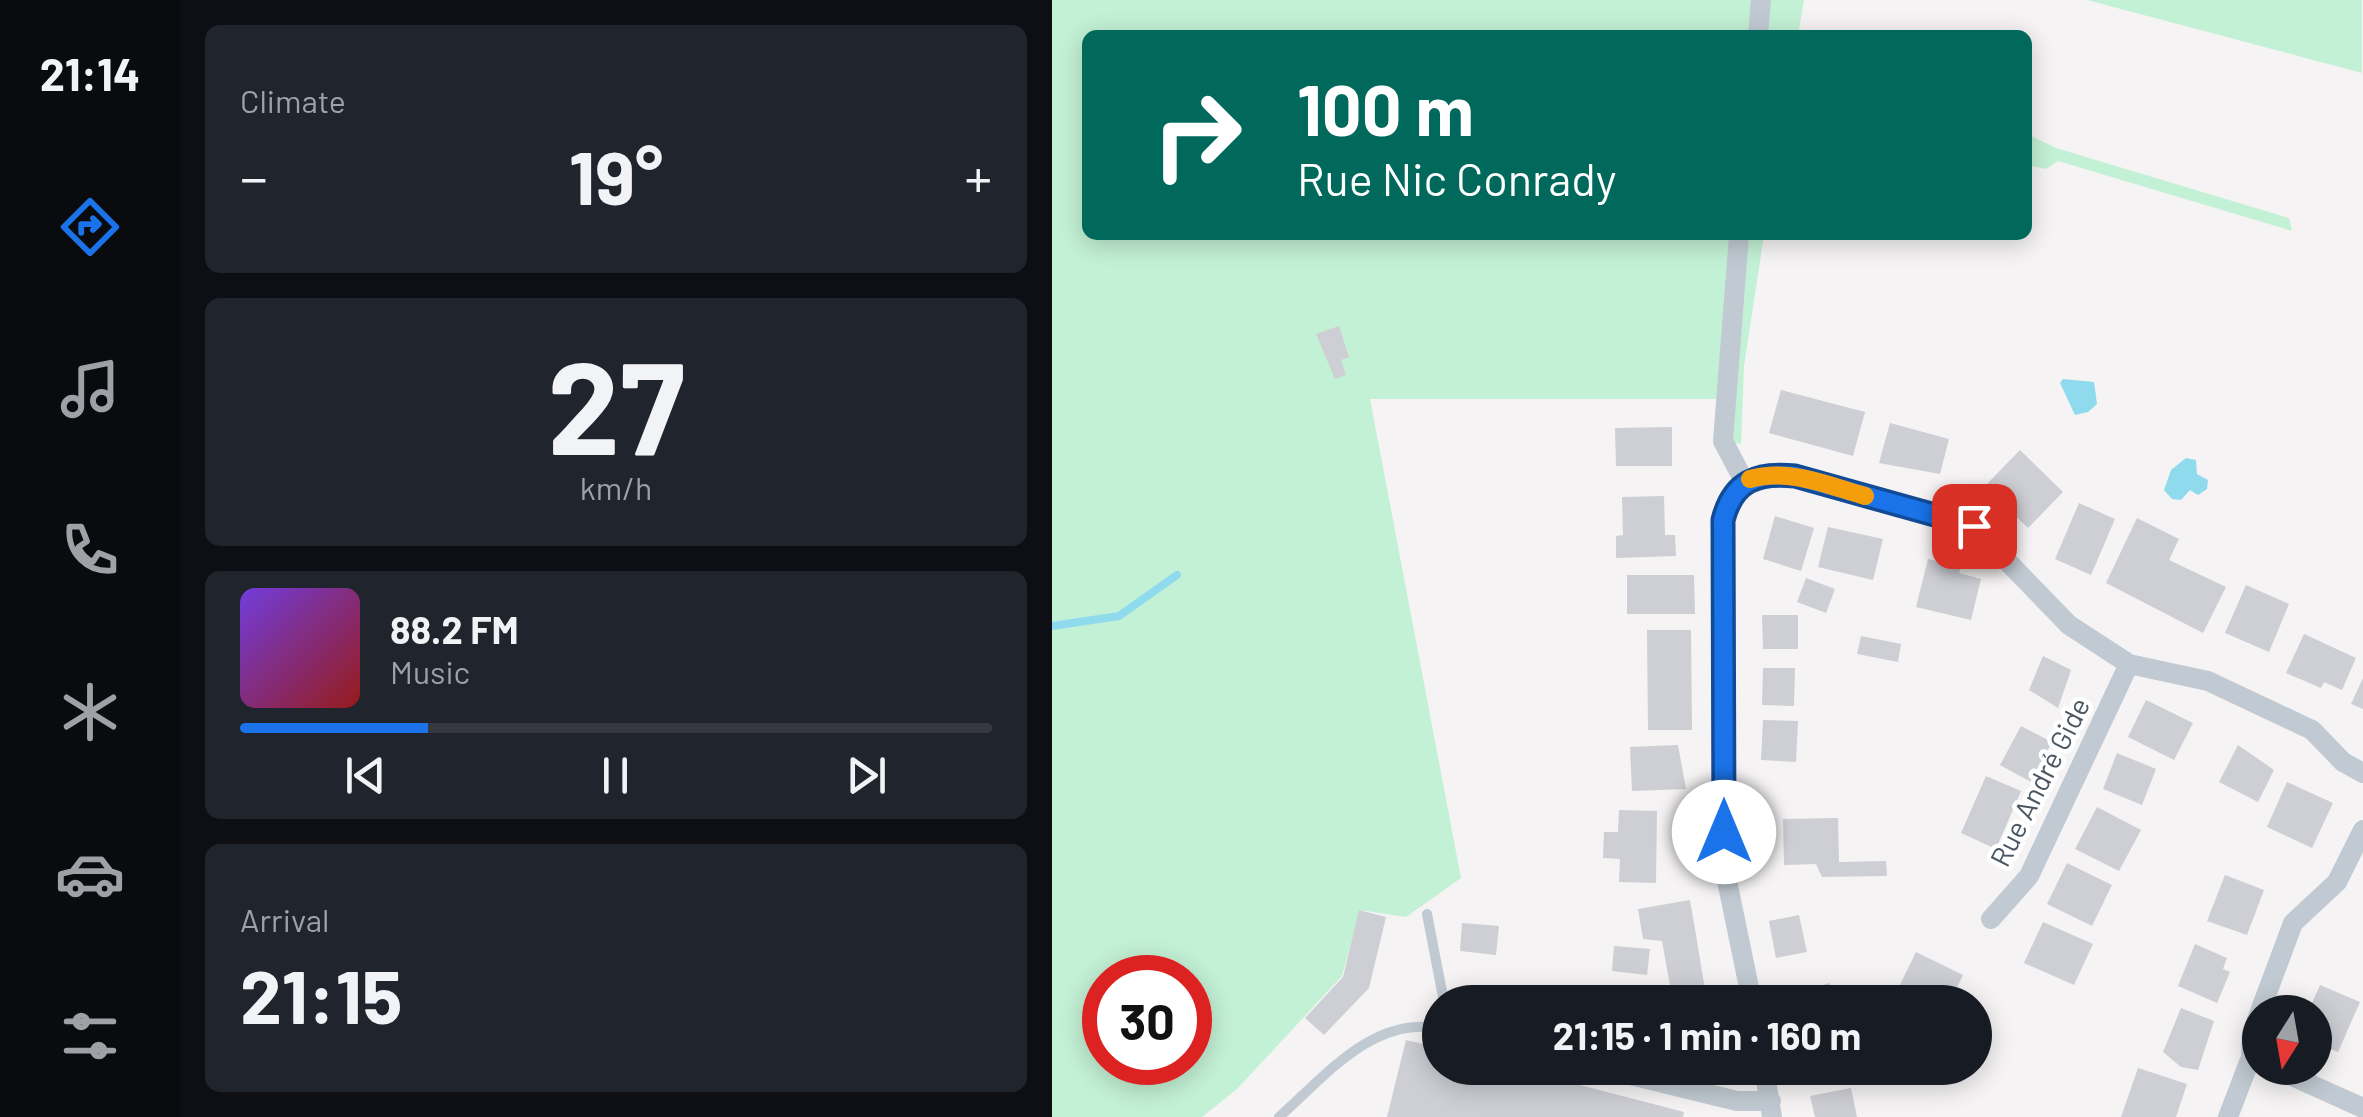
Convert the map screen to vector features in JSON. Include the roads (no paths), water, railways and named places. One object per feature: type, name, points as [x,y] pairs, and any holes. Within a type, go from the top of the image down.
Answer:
[{"type":"street","points":[[1758,30],[1761,0]]},
{"type":"street","points":[[1739,240],[1723,440],[1744,481]]},
{"type":"street","points":[[1748,985],[1724,870],[1723,520],[1728,502],[1744,481],[1770,473],[1795,476],[1974,526],[2069,626],[2128,664],[2225,689],[2312,730],[2343,762],[2362,774]]},
{"type":"street","name":"Rue André Gide","points":[[1991,918],[2028,876],[2128,664]]},
{"type":"street","points":[[2267,995],[2294,923],[2337,882],[2362,830]]},
{"type":"street","points":[[1672,1085],[1772,1109]]},
{"type":"street","points":[[2228,1117],[2243,1085]]},
{"type":"street","points":[[2311,1085],[2362,1108]]},
{"type":"lane","points":[[1427,914],[1441,985]]},
{"type":"lane","points":[[1279,1117],[1372,1036],[1399,1027],[1422,1028]]},
{"type":"water","points":[[2063,379],[2094,382],[2097,404],[2088,412],[2075,415],[2060,383]]},
{"type":"water","points":[[2186,458],[2196,460],[2197,474],[2208,480],[2207,489],[2198,495],[2190,490],[2181,500],[2172,499],[2164,490],[2171,470]]},
{"type":"waterway","points":[[1052,626],[1119,616],[1177,575]]}]
